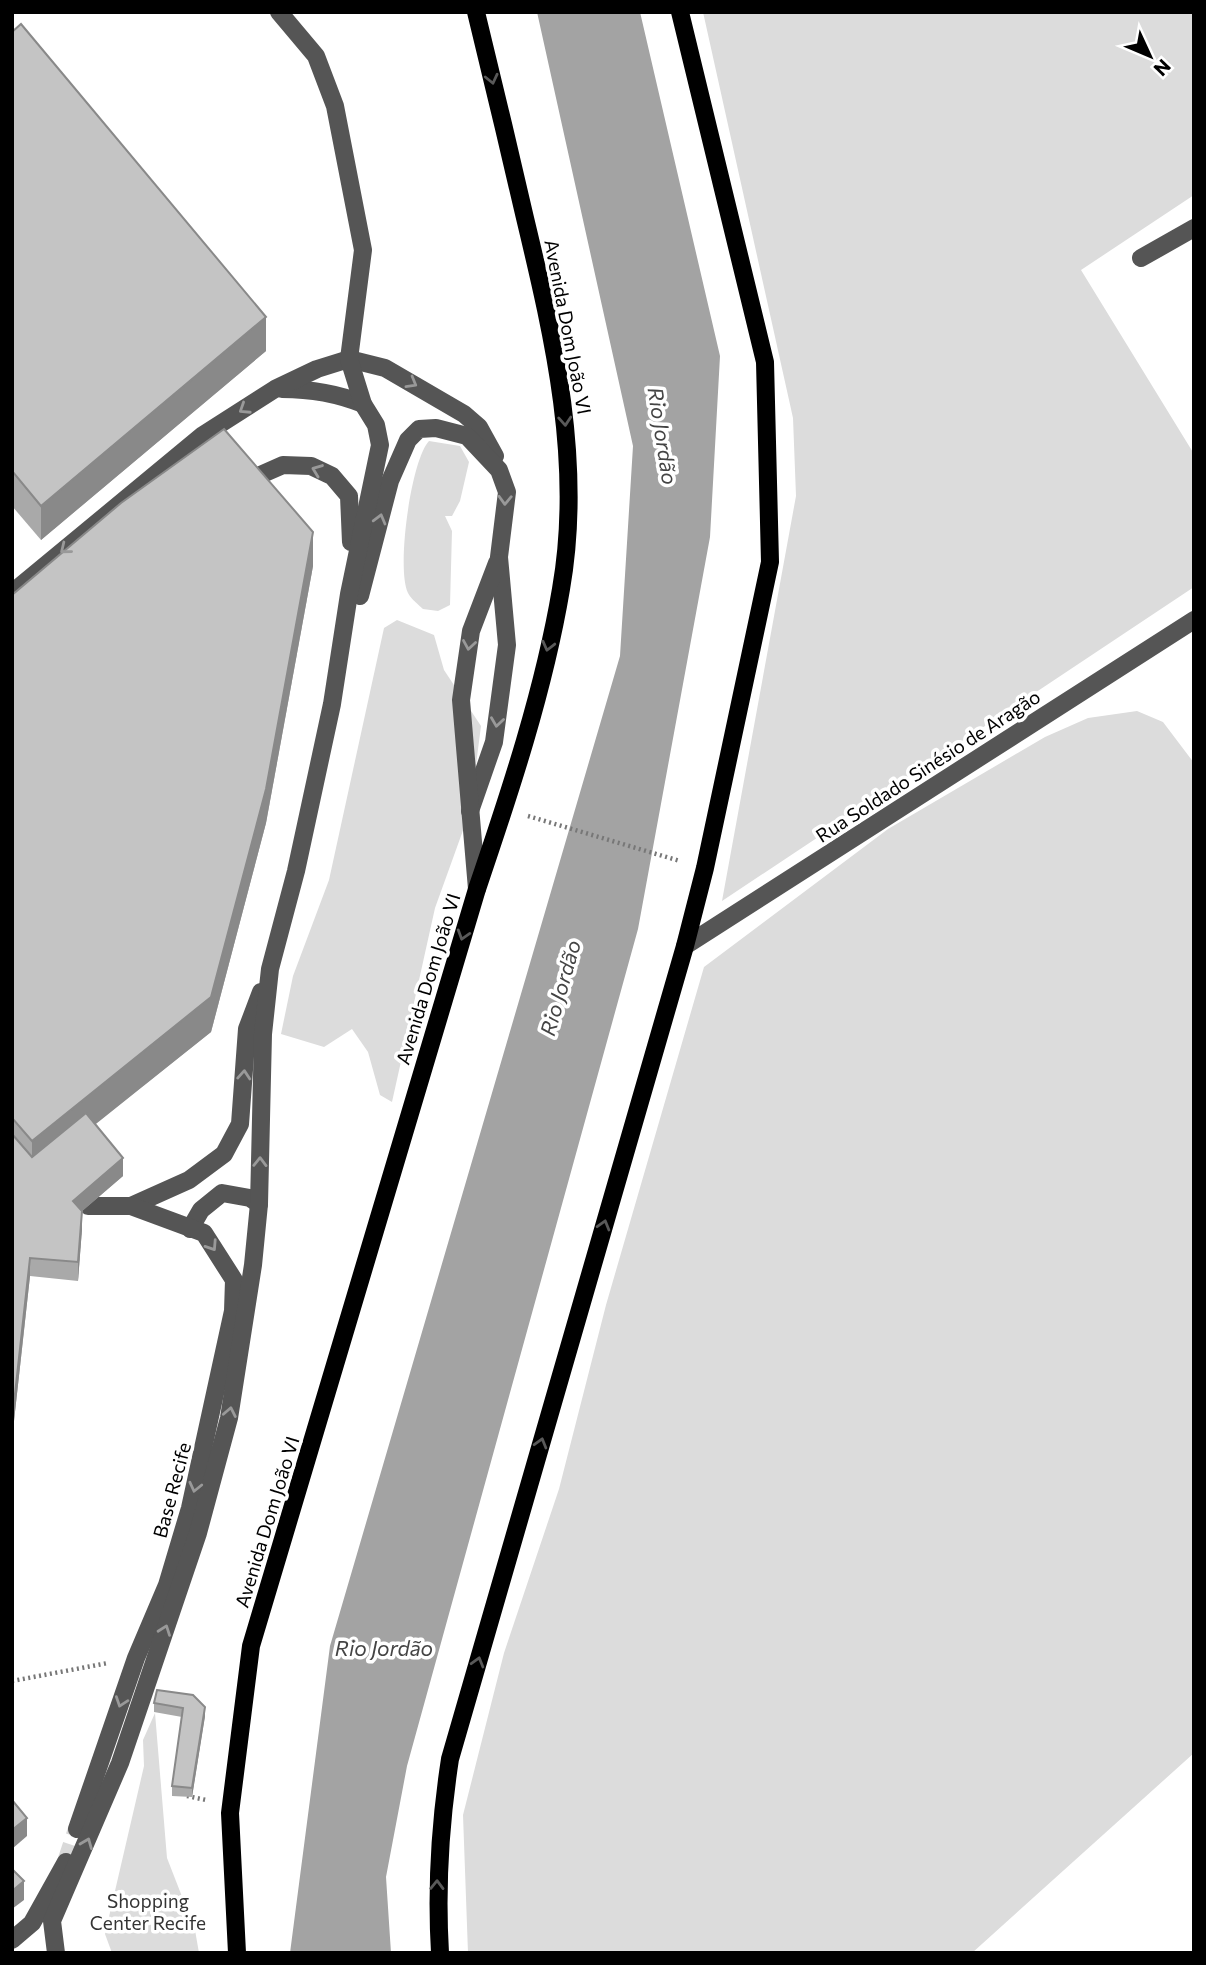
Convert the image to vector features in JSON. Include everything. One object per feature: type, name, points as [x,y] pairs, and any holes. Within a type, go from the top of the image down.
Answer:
[{"type":"main road","name":"Avenida Dom João VI","points":[[237,1953],[230,1805],[251,1646],[477,889],[504,808],[562,588],[567,494],[562,391],[548,313],[476,12]]},
{"type":"main road","points":[[440,1953],[436,1888],[441,1821],[450,1759],[685,946],[705,868],[770,562],[765,362],[680,12]]},
{"type":"street","points":[[279,12],[316,56],[335,106],[353,186],[363,250],[349,359],[363,404],[376,425],[380,445],[349,594],[332,704]]},
{"type":"street","points":[[1141,258],[1194,228]]},
{"type":"street","points":[[12,593],[203,435],[275,388],[349,359],[385,368],[464,414],[489,442],[507,492],[499,557],[508,645],[494,742],[470,811]]},
{"type":"street","points":[[275,388],[308,389],[340,395],[363,404]]},
{"type":"street","points":[[56,1953],[52,1922],[120,1763],[198,1533],[229,1418],[253,1265],[258,1204],[263,1034],[270,969],[296,871],[332,704],[390,481],[408,440],[419,429],[450,430],[467,436],[499,470]]},
{"type":"street","points":[[242,483],[283,465],[311,466],[332,477],[349,496],[352,526],[349,594]]},
{"type":"street","points":[[477,889],[461,700],[471,631],[499,557]]},
{"type":"street","name":"Rua Soldado Sinésio de Aragão","points":[[685,946],[1194,621]]},
{"type":"street","name":"Base Recife","points":[[131,1206],[189,1180],[224,1154],[240,1124],[247,1029],[270,969]]},
{"type":"street","points":[[190,1228],[201,1210],[222,1193],[250,1198],[258,1204]]},
{"type":"street","name":"Base Recife","points":[[77,1829],[136,1658],[167,1585],[190,1508],[233,1311],[234,1280],[204,1233],[131,1206],[88,1206]]},
{"type":"street","points":[[12,1940],[32,1923],[66,1863]]},
{"type":"path","points":[[539,819],[664,856]]},
{"type":"path","points":[[12,1681],[136,1658]]},
{"type":"path","points":[[185,1783],[183,1796],[230,1805]]},
{"type":"green space","points":[[703,12],[1194,12],[1194,195],[1081,270],[1194,454],[1194,587],[722,901],[796,496],[793,418]]},
{"type":"green space","points":[[429,441],[460,446],[469,462],[460,501],[452,516],[445,516],[452,531],[450,605],[438,611],[423,609],[409,595],[404,562],[411,491],[422,452]]},
{"type":"green space","points":[[397,620],[434,635],[444,670],[481,726],[470,811],[435,908],[392,1102],[380,1095],[368,1052],[352,1029],[324,1047],[281,1034],[293,976],[329,880],[384,628]]},
{"type":"green space","points":[[1137,711],[1163,722],[1194,763],[1194,1753],[972,1953],[468,1953],[463,1815],[504,1653],[559,1489],[606,1305],[704,967],[888,829],[1045,737],[1088,718]]},
{"type":"green space","name":"Shopping Center Recife","points":[[155,1713],[167,1858],[195,1930],[199,1953],[112,1953],[105,1934],[144,1766],[143,1740]]},
{"type":"water","name":"Rio Jordão","points":[[537,12],[640,12],[720,356],[710,537],[638,929],[407,1766],[386,1877],[391,1953],[290,1953],[330,1646],[620,656],[633,446]]},
{"type":"building","points":[[21,24],[266,317],[41,506],[12,471],[12,32]]},
{"type":"building","points":[[224,429],[313,532],[266,789],[211,997],[32,1141],[12,1118],[12,595],[121,503]]},
{"type":"building","points":[[86,1113],[123,1158],[73,1201],[82,1211],[78,1262],[30,1258],[12,1421],[12,1134],[32,1157]]},
{"type":"building","points":[[157,1690],[193,1695],[205,1707],[192,1788],[172,1786],[183,1708],[154,1703]]},
{"type":"building","points":[[12,1800],[27,1818],[12,1830]]},
{"type":"building","points":[[12,1869],[24,1881],[12,1891]]},
{"type":"tunnel","points":[[66,1862],[77,1829]]}]
